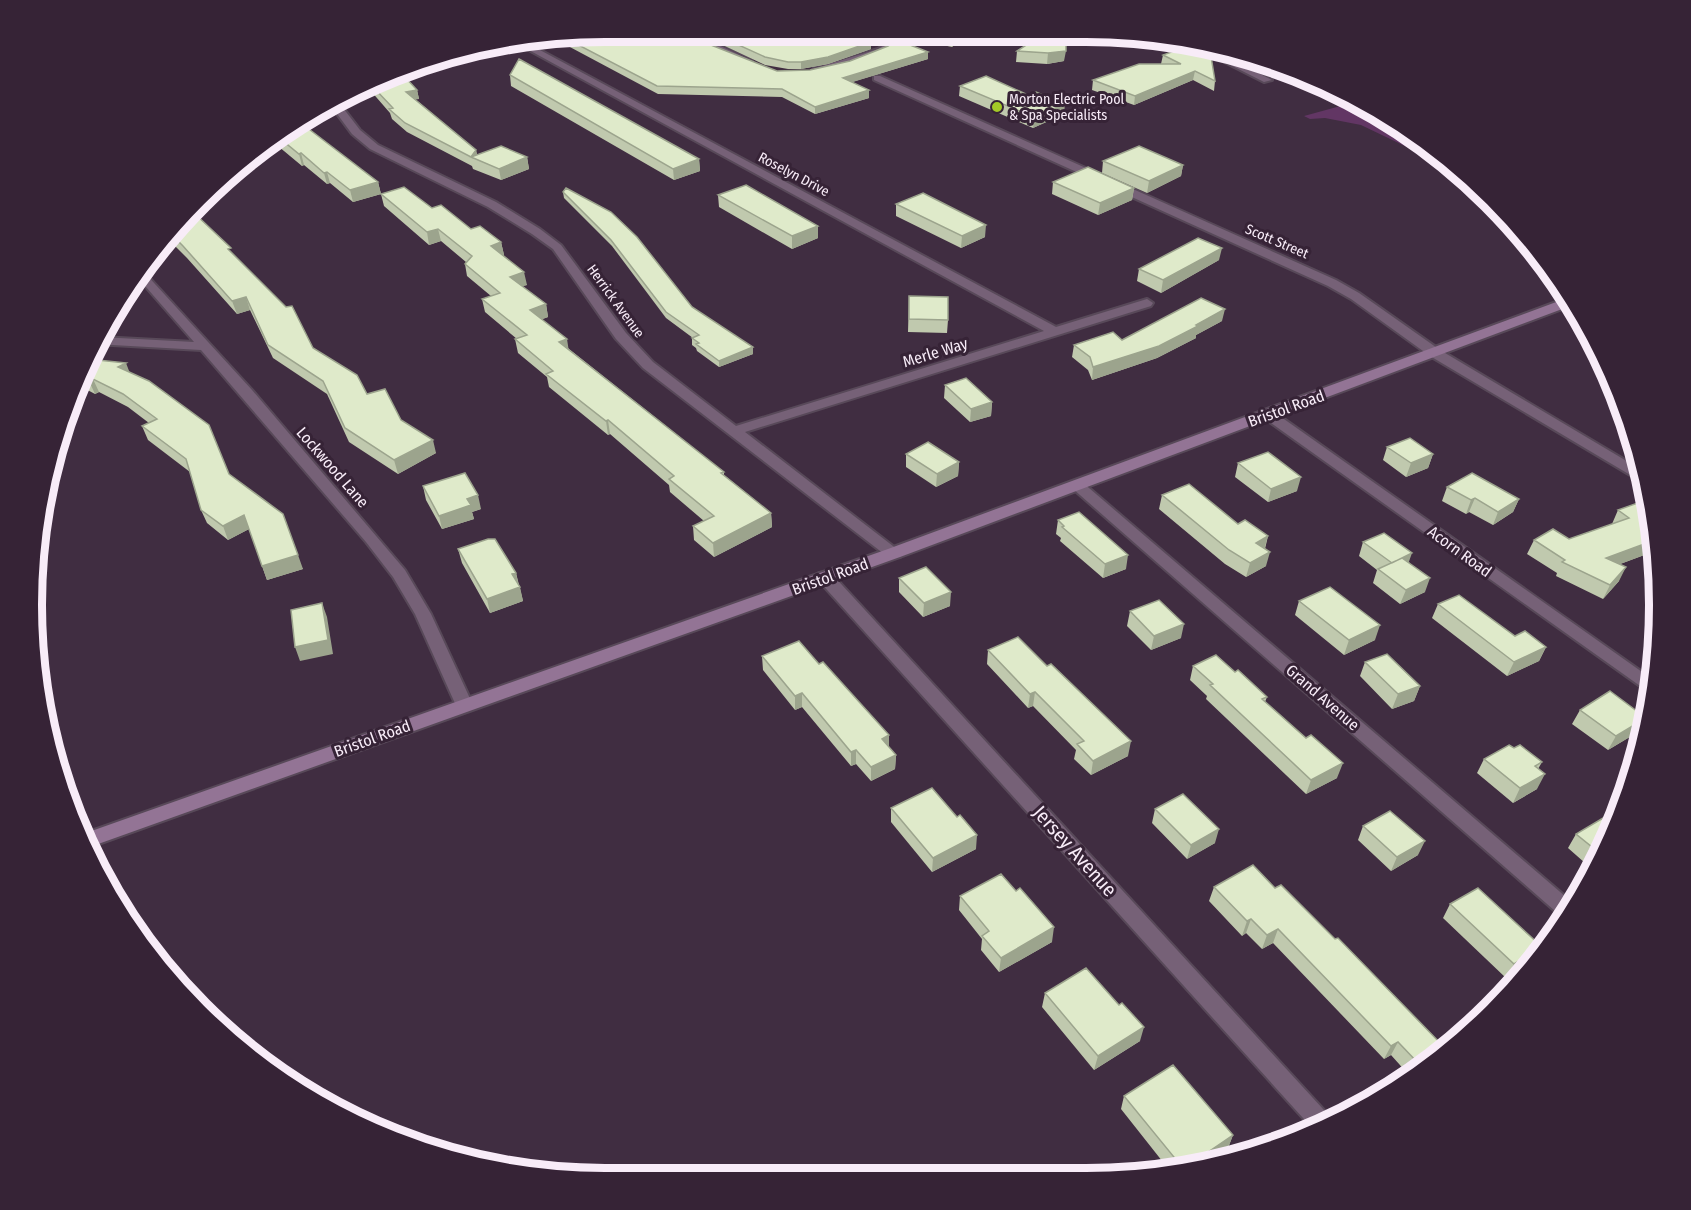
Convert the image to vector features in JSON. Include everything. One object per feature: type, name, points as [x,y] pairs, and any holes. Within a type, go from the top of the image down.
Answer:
[{"type":"main road","name":"Bristol Road","points":[[93,837],[894,553],[1562,304]]},
{"type":"street","points":[[706,42],[758,66]]},
{"type":"street","points":[[816,70],[867,56],[895,42]]},
{"type":"street","points":[[869,43],[888,47]]},
{"type":"street","name":"Roselyn Drive","points":[[528,48],[1055,332]]},
{"type":"street","points":[[1226,60],[1267,80]]},
{"type":"street","name":"Scott Street","points":[[877,78],[975,124],[1309,271],[1355,296],[1435,353],[1633,470]]},
{"type":"street","name":"Herrick Avenue","points":[[338,109],[356,132],[374,147],[519,219],[545,236],[557,247],[633,350],[734,431],[894,553]]},
{"type":"street","name":"Lockwood Lane","points":[[146,279],[372,539],[399,574],[423,614],[464,705]]},
{"type":"street","name":"Merle Way","points":[[734,431],[1147,303]]},
{"type":"street","points":[[107,341],[204,346]]},
{"type":"street","name":"Acorn Road","points":[[1269,415],[1643,682]]},
{"type":"street","name":"Grand Avenue","points":[[1077,485],[1562,906]]},
{"type":"street","name":"Jersey Avenue","points":[[825,577],[1318,1117]]},
{"type":"shaded area","points":[[1344,105],[1368,117],[1415,148],[1409,148],[1361,125],[1325,118],[1310,119],[1304,116]]},
{"type":"building","points":[[705,42],[777,71],[810,70],[850,61],[894,42],[905,42],[928,52],[843,78],[869,90],[815,107],[782,89],[657,86],[574,43]]},
{"type":"building","points":[[732,42],[871,42],[828,57],[801,62],[765,57]]},
{"type":"building","points":[[1031,42],[1066,42],[1066,51],[1048,53],[1017,51]]},
{"type":"building","points":[[1177,50],[1211,56],[1215,81],[1195,71],[1135,96],[1093,80],[1139,64],[1181,64],[1163,55]]},
{"type":"building","points":[[519,59],[699,159],[673,169],[510,75]]},
{"type":"building","points":[[986,76],[1028,95],[1036,92],[1065,104],[1034,117],[960,86]]},
{"type":"building","points":[[406,79],[417,90],[406,92],[476,150],[471,157],[405,123],[389,109],[393,108],[377,91]]},
{"type":"building","points":[[307,127],[378,182],[350,190],[327,172],[324,173],[301,153],[299,154],[285,142]]},
{"type":"building","points":[[501,146],[527,157],[499,169],[471,157]]},
{"type":"building","points":[[1139,146],[1183,165],[1149,181],[1103,161]]},
{"type":"building","points":[[1088,167],[1134,188],[1100,203],[1053,182]]},
{"type":"building","points":[[746,185],[818,226],[792,236],[718,195]]},
{"type":"building","points":[[404,187],[432,208],[441,205],[471,229],[480,226],[501,242],[491,246],[524,272],[510,277],[546,304],[530,310],[567,339],[559,342],[724,472],[721,473],[771,513],[713,543],[693,526],[714,516],[669,479],[674,476],[608,420],[606,421],[546,374],[553,371],[515,339],[527,335],[482,299],[500,293],[465,264],[472,256],[438,229],[427,232],[381,194]]},
{"type":"building","points":[[566,188],[611,212],[637,237],[692,307],[753,347],[719,361],[696,344],[699,343],[692,338],[699,335],[666,312],[611,240],[563,192]]},
{"type":"building","points":[[923,193],[986,225],[962,236],[896,204]]},
{"type":"building","points":[[198,217],[286,307],[292,306],[313,348],[357,375],[367,394],[385,389],[401,420],[433,440],[394,460],[345,428],[323,381],[268,345],[246,297],[232,301],[177,240]]},
{"type":"building","points":[[1198,238],[1222,248],[1163,280],[1139,269]]},
{"type":"building","points":[[909,296],[948,297],[948,320],[909,319]]},
{"type":"building","points":[[1201,298],[1225,309],[1159,346],[1093,367],[1090,357],[1074,345],[1113,332],[1122,340]]},
{"type":"building","points":[[98,360],[126,363],[118,367],[149,381],[209,425],[229,474],[283,514],[298,555],[262,566],[244,515],[223,526],[201,510],[186,459],[142,426],[157,419],[123,394],[93,379],[89,381]]},
{"type":"building","points":[[966,378],[992,402],[971,409],[945,385]]},
{"type":"building","points":[[1410,438],[1433,454],[1411,463],[1387,447]]},
{"type":"building","points":[[928,442],[959,462],[937,474],[906,454]]},
{"type":"building","points":[[1268,452],[1301,477],[1271,489],[1238,463]]},
{"type":"building","points":[[465,473],[478,495],[467,499],[471,505],[439,516],[423,486]]},
{"type":"building","points":[[1472,473],[1519,499],[1498,512],[1475,498],[1471,500],[1447,487]]},
{"type":"building","points":[[1189,484],[1238,524],[1245,520],[1268,536],[1256,543],[1270,552],[1250,563],[1229,550],[1162,495]]},
{"type":"building","points":[[1639,502],[1645,544],[1606,558],[1626,567],[1610,585],[1562,562],[1565,560],[1534,540],[1553,529],[1569,539],[1629,518],[1618,510]]},
{"type":"building","points":[[1079,512],[1128,555],[1105,564],[1062,527],[1064,526],[1058,520]]},
{"type":"building","points":[[1384,533],[1412,553],[1392,563],[1363,542]]},
{"type":"building","points":[[488,539],[495,539],[516,573],[512,574],[520,587],[487,599],[458,549]]},
{"type":"building","points":[[1402,558],[1430,578],[1406,590],[1378,569]]},
{"type":"building","points":[[926,567],[951,592],[924,603],[899,578]]},
{"type":"building","points":[[1330,587],[1380,625],[1349,640],[1299,601]]},
{"type":"building","points":[[1459,595],[1515,636],[1525,631],[1546,647],[1514,662],[1438,604]]},
{"type":"building","points":[[1159,600],[1184,624],[1154,636],[1130,611]]},
{"type":"building","points":[[322,603],[328,640],[295,647],[291,610]]},
{"type":"building","points":[[1018,637],[1047,666],[1051,664],[1131,741],[1093,761],[1077,744],[1084,741],[1035,692],[1030,694],[988,650]]},
{"type":"building","points":[[799,641],[819,664],[823,662],[889,735],[882,739],[896,755],[871,767],[856,750],[851,752],[802,693],[795,696],[762,656]]},
{"type":"building","points":[[1387,654],[1420,686],[1398,694],[1365,662]]},
{"type":"building","points":[[1216,655],[1235,672],[1238,670],[1267,697],[1262,699],[1306,738],[1311,735],[1343,763],[1311,780],[1210,685],[1213,684],[1193,666]]},
{"type":"building","points":[[1610,691],[1638,712],[1636,724],[1616,736],[1580,710]]},
{"type":"building","points":[[1509,745],[1514,748],[1520,745],[1542,762],[1535,766],[1545,774],[1520,788],[1484,759]]},
{"type":"building","points":[[932,788],[957,817],[960,815],[977,835],[933,858],[891,808]]},
{"type":"building","points":[[1183,794],[1219,829],[1191,845],[1155,809]]},
{"type":"building","points":[[1390,811],[1425,841],[1397,857],[1363,826]]},
{"type":"building","points":[[1608,815],[1594,848],[1576,834]]},
{"type":"building","points":[[1253,865],[1275,888],[1281,885],[1335,939],[1338,938],[1440,1043],[1416,1061],[1398,1042],[1391,1046],[1278,929],[1267,935],[1251,919],[1247,921],[1214,887]]},
{"type":"building","points":[[1001,874],[1016,891],[1020,888],[1054,927],[1001,958],[982,936],[989,931],[960,896]]},
{"type":"building","points":[[1478,888],[1537,942],[1525,957],[1514,964],[1450,904]]},
{"type":"building","points":[[1086,968],[1119,1005],[1122,1003],[1144,1027],[1098,1056],[1045,993]]},
{"type":"building","points":[[1173,1065],[1233,1135],[1203,1155],[1176,1160],[1124,1096]]},
{"type":"place","name":"Morton Electric Pool & Spa Specialists","points":[[997,107]]}]
